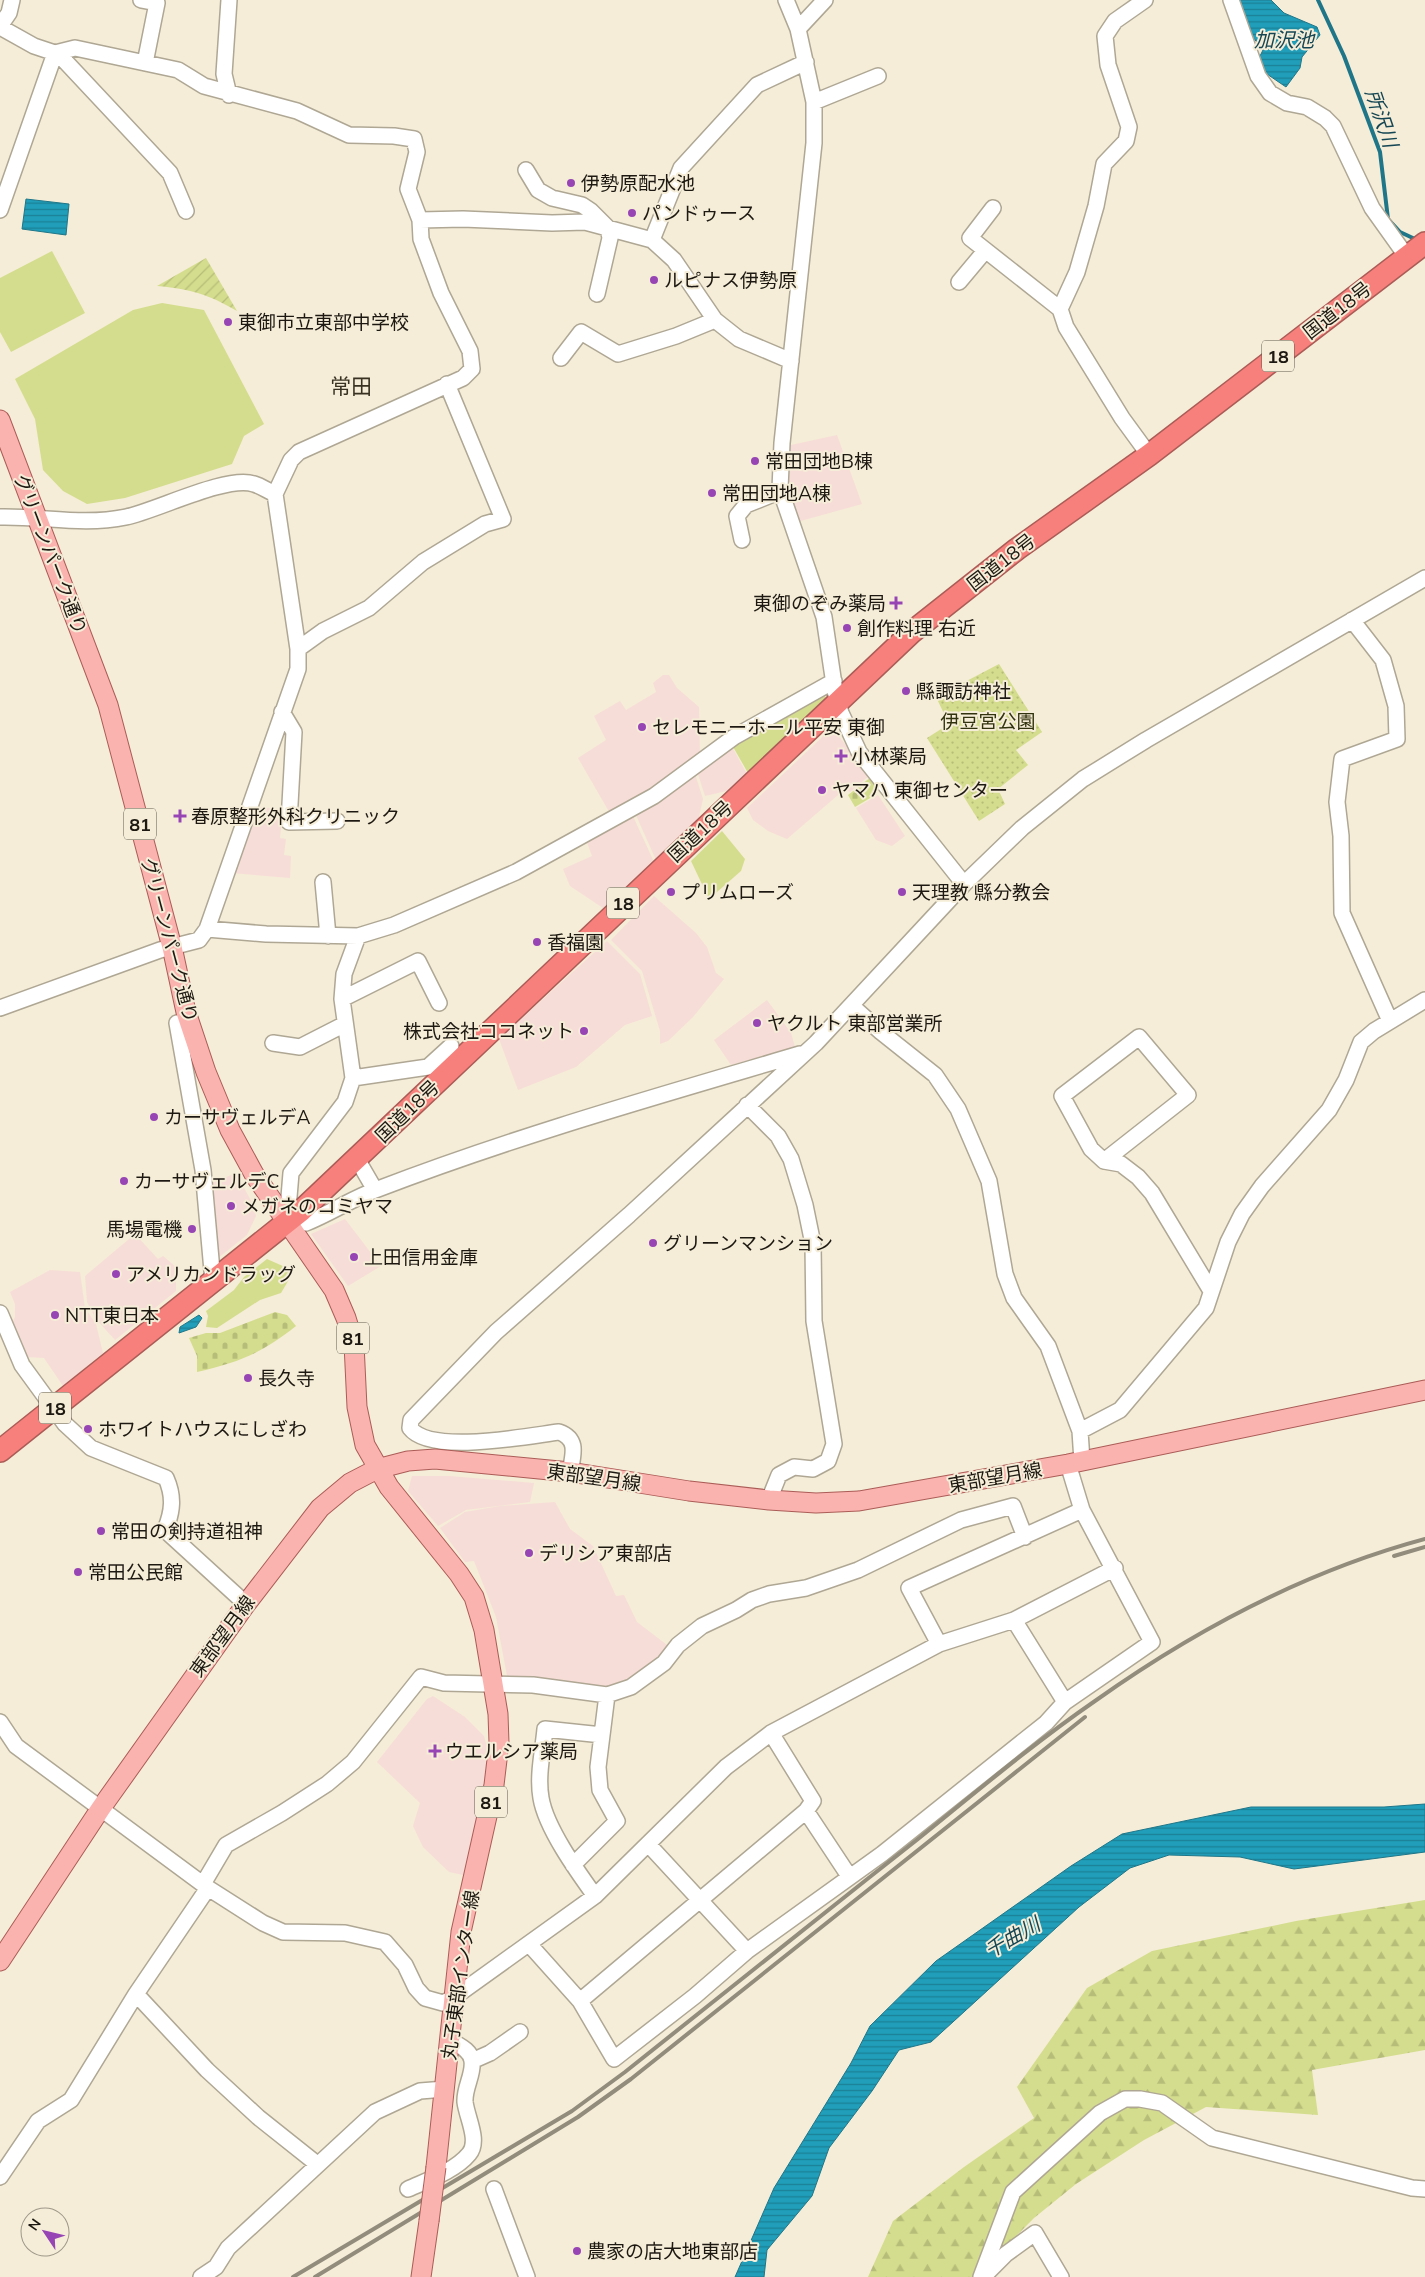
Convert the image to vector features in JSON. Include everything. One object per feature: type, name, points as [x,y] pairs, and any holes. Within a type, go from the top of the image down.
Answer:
[{"type":"highway","name":"国道18号","points":[[0,1451],[213,1282],[296,1223],[358,1159],[836,691],[1009,555],[1149,455],[1419,251]]},
{"type":"main road","name":"グリーンパーク通り","points":[[0,420],[108,705],[172,948],[186,1012],[206,1072],[236,1143],[296,1223]]},
{"type":"main road","name":"丸子東部インター線","points":[[296,1223],[334,1290],[346,1318],[356,1358],[356,1394],[360,1426],[365,1445],[377,1469],[474,1597],[480,1616],[494,1683],[499,1728],[497,1769],[463,1923],[422,2277]]},
{"type":"main road","name":"東部望月線","points":[[3,1949],[246,1604],[320,1508],[350,1483],[377,1469],[408,1461],[435,1459],[570,1472],[689,1491],[768,1500],[816,1503],[859,1501],[1075,1463],[1425,1390]]},
{"type":"street","points":[[0,1008],[160,950],[199,940],[207,929],[298,670],[298,649],[275,494],[291,460],[299,452],[463,378],[472,369],[470,351],[441,293],[421,239],[420,220],[408,189],[417,152],[414,139],[394,136],[349,135],[297,111],[229,95],[204,86],[178,70],[75,48],[59,52],[34,46],[0,26],[9,13],[12,0]]},
{"type":"street","points":[[141,0],[157,3],[145,63]]},
{"type":"street","points":[[229,0],[224,74],[229,95]]},
{"type":"street","points":[[786,0],[798,29],[814,102],[813,153],[782,442],[780,491],[819,602],[836,691],[859,752],[964,884]]},
{"type":"street","points":[[798,29],[825,0]]},
{"type":"street","points":[[1060,309],[1077,272],[1096,206],[1104,164],[1126,141],[1129,127],[1108,65],[1105,36],[1115,21],[1145,0]]},
{"type":"street","points":[[1231,0],[1262,82],[1270,93],[1287,103],[1308,107],[1325,118],[1333,126],[1372,208],[1419,251]]},
{"type":"street","points":[[0,210],[59,52]]},
{"type":"street","points":[[59,52],[65,61],[170,173],[186,211]]},
{"type":"street","points":[[652,240],[681,168],[757,85],[806,62]]},
{"type":"street","points":[[814,102],[878,76]]},
{"type":"street","points":[[526,170],[538,190],[552,198],[582,205],[608,228],[610,238],[597,294]]},
{"type":"street","points":[[993,208],[970,238],[1060,309],[1066,327],[1122,418],[1149,455]]},
{"type":"street","points":[[420,220],[463,219],[552,223],[584,222],[652,240],[674,260],[716,320],[739,339],[791,361]]},
{"type":"street","points":[[959,282],[985,251]]},
{"type":"street","points":[[561,358],[581,332],[618,354],[676,336],[716,320]]},
{"type":"street","points":[[298,649],[323,631],[369,608],[423,562],[485,524],[503,519],[447,384]]},
{"type":"street","points":[[0,517],[36,516],[76,523],[126,517],[234,483],[253,484],[275,494]]},
{"type":"street","points":[[742,540],[737,516],[746,505],[780,491]]},
{"type":"street","points":[[570,1472],[573,1444],[568,1436],[559,1432],[472,1442],[428,1440],[412,1431],[410,1428],[411,1420],[496,1332],[629,1215],[804,1052],[816,1044],[964,884],[1022,828],[1083,779],[1146,740],[1425,578]]},
{"type":"street","points":[[1352,620],[1383,660],[1396,706],[1397,739],[1342,759],[1337,802],[1341,836],[1342,913],[1390,1021]]},
{"type":"street","points":[[207,929],[266,934],[358,936],[412,917],[516,872],[606,820],[654,796],[734,738],[836,691]]},
{"type":"street","points":[[282,712],[294,732],[289,822],[337,822]]},
{"type":"street","points":[[323,882],[328,936]]},
{"type":"street","points":[[289,1197],[290,1173],[345,1102],[353,1078],[342,999],[344,974],[358,936]]},
{"type":"street","points":[[342,999],[418,960],[439,1003]]},
{"type":"street","points":[[1080,1431],[1120,1410],[1206,1308],[1228,1242],[1242,1214],[1262,1186],[1329,1110],[1346,1080],[1360,1042],[1425,1000]]},
{"type":"street","points":[[529,1944],[580,2001],[614,2059],[695,1996],[747,1951],[882,1854],[1046,1723],[1065,1702],[1152,1642],[1115,1568],[1082,1510],[1075,1463],[1080,1431],[1048,1346],[1014,1298],[1005,1274],[989,1181],[958,1109],[935,1076],[852,1006]]},
{"type":"street","points":[[190,1020],[177,1023],[203,1170],[213,1282]]},
{"type":"street","points":[[273,1043],[300,1047],[345,1024]]},
{"type":"street","points":[[1104,1161],[1188,1095],[1139,1037],[1062,1096],[1091,1149],[1104,1161],[1121,1164],[1138,1177],[1152,1193],[1211,1290]]},
{"type":"street","points":[[353,1078],[428,1067],[451,1046]]},
{"type":"street","points":[[296,1223],[375,1190],[456,1160],[571,1122],[804,1052]]},
{"type":"street","points":[[187,1078],[206,1072]]},
{"type":"street","points":[[747,1105],[778,1136],[791,1159],[804,1205],[813,1244],[814,1321],[834,1444],[828,1461],[813,1469],[794,1467],[779,1475],[768,1500]]},
{"type":"street","points":[[358,1159],[375,1190]]},
{"type":"street","points":[[0,1313],[22,1365],[65,1424],[91,1448],[166,1478],[171,1489],[172,1509],[165,1530],[246,1604]]},
{"type":"street","points":[[0,2177],[38,2121],[71,2100],[136,1994],[206,1886],[226,1844],[319,1789],[353,1762],[422,1677],[444,1683],[494,1683],[607,1695],[631,1687],[664,1663],[678,1645],[702,1626],[752,1600],[769,1594],[806,1588],[858,1570],[961,1520],[1013,1506],[1025,1537]]},
{"type":"street","points":[[939,1644],[909,1588],[1082,1510]]},
{"type":"street","points":[[0,1722],[16,1746],[206,1886],[263,1923],[284,1932],[344,1933],[385,1942],[405,1965],[416,1988],[425,1998],[443,2002],[454,1998],[595,1896],[726,1767],[771,1733],[939,1644],[1014,1620],[1115,1568]]},
{"type":"street","points":[[1014,1620],[1065,1702]]},
{"type":"street","points":[[572,1865],[617,1821],[600,1790],[598,1767],[607,1695]]},
{"type":"street","points":[[595,1896],[572,1865],[545,1811],[541,1798],[545,1728],[602,1735]]},
{"type":"street","points":[[580,2001],[806,1811],[813,1801],[771,1733]]},
{"type":"street","points":[[806,1811],[849,1876]]},
{"type":"street","points":[[648,1844],[747,1951]]},
{"type":"street","points":[[136,1994],[207,2070],[258,2117],[317,2164]]},
{"type":"street","points":[[472,2061],[490,2053],[520,2032]]},
{"type":"street","points":[[408,2189],[452,2167],[468,2154],[472,2148],[474,2140],[468,2122],[465,2099],[472,2061],[468,2052],[450,2040]]},
{"type":"street","points":[[201,2277],[216,2267],[228,2248],[375,2112],[420,2091],[445,2089]]},
{"type":"street","points":[[982,2277],[1014,2192],[1100,2113],[1125,2099],[1140,2099],[1162,2103],[1212,2138],[1412,2188],[1425,2189]]},
{"type":"street","points":[[494,2189],[527,2277]]},
{"type":"street","points":[[982,2277],[1006,2254],[1035,2233],[1061,2277]]},
{"type":"shaded area","points":[[837,435],[862,504],[797,522],[786,476],[791,445]]},
{"type":"shaded area","points":[[663,675],[669,675],[677,688],[699,707],[700,759],[611,815],[578,758],[606,740],[594,716],[620,701],[626,710],[656,692],[653,683]]},
{"type":"shaded area","points":[[832,728],[870,775],[850,792],[845,789],[787,839],[768,831],[753,820],[747,808]]},
{"type":"shaded area","points":[[731,745],[747,774],[731,790],[705,796],[697,771]]},
{"type":"shaded area","points":[[695,774],[703,799],[698,821],[656,860],[635,813],[667,797]]},
{"type":"shaded area","points":[[878,795],[905,836],[892,846],[876,840],[856,808]]},
{"type":"shaded area","points":[[255,806],[283,810],[280,838],[286,839],[284,855],[291,856],[290,878],[231,873]]},
{"type":"shaded area","points":[[632,814],[654,862],[603,908],[570,886],[563,869],[592,856],[585,837]]},
{"type":"shaded area","points":[[654,896],[696,933],[707,947],[716,973],[724,979],[693,1017],[668,1041],[660,1044],[660,1031],[642,971],[611,940]]},
{"type":"shaded area","points":[[607,941],[640,974],[652,1016],[625,1025],[576,1067],[518,1090],[499,1039]]},
{"type":"shaded area","points":[[767,1000],[791,1033],[795,1047],[731,1065],[714,1040]]},
{"type":"shaded area","points":[[236,1173],[255,1208],[256,1216],[247,1235],[218,1258],[214,1255],[212,1183]]},
{"type":"shaded area","points":[[345,1219],[381,1266],[348,1286],[311,1234]]},
{"type":"shaded area","points":[[135,1234],[158,1259],[163,1256],[176,1267],[176,1291],[115,1340],[96,1319],[87,1302],[85,1276]]},
{"type":"shaded area","points":[[50,1270],[80,1272],[85,1308],[96,1324],[103,1353],[63,1386],[44,1358],[27,1357],[10,1327],[15,1317],[15,1304],[10,1292]]},
{"type":"shaded area","points":[[412,1476],[449,1476],[534,1483],[530,1502],[466,1510],[438,1526],[408,1491]]},
{"type":"shaded area","points":[[555,1502],[570,1529],[593,1546],[616,1596],[624,1595],[637,1622],[671,1648],[662,1659],[630,1681],[603,1688],[507,1676],[496,1617],[474,1561],[465,1562],[440,1528],[465,1512],[500,1506]]},
{"type":"shaded area","points":[[433,1696],[465,1717],[484,1736],[489,1754],[479,1811],[463,1875],[449,1872],[423,1847],[413,1826],[420,1803],[377,1762],[427,1699]]},
{"type":"green space","points":[[52,251],[85,313],[11,352],[0,332],[0,278]]},
{"type":"green space","points":[[206,258],[237,311],[217,300],[198,293],[157,286]]},
{"type":"green space","points":[[162,303],[204,310],[264,424],[244,436],[232,464],[125,498],[87,504],[63,491],[43,470],[35,419],[15,379],[133,310]]},
{"type":"green space","name":"伊豆宮公園","points":[[999,664],[1042,732],[1016,750],[1028,765],[998,789],[1005,804],[979,821],[927,738],[949,724],[936,697]]},
{"type":"green space","points":[[826,690],[825,698],[748,773],[732,745]]},
{"type":"green space","points":[[871,777],[877,794],[855,807],[848,795]]},
{"type":"green space","points":[[722,831],[745,859],[741,871],[709,899],[691,861]]},
{"type":"green space","points":[[267,1259],[294,1271],[281,1293],[260,1300],[217,1328],[206,1327],[208,1316],[206,1311],[234,1290],[244,1277]]},
{"type":"green space","points":[[275,1312],[287,1315],[296,1326],[261,1350],[238,1360],[197,1372],[197,1356],[189,1338],[206,1333],[220,1333]]},
{"type":"green space","points":[[1425,1900],[1425,2050],[1312,2070],[1318,2115],[1206,2107],[1144,2140],[1076,2184],[1034,2218],[976,2277],[868,2277],[893,2221],[964,2167],[1034,2118],[1017,2087],[1087,1988],[1152,1951],[1296,1921]]},
{"type":"water","name":"加沢池","points":[[1239,0],[1271,0],[1284,13],[1317,27],[1320,35],[1302,57],[1300,68],[1286,87],[1261,70],[1259,58],[1263,50],[1248,31]]},
{"type":"water","points":[[26,199],[69,204],[66,235],[22,229]]},
{"type":"water","points":[[199,1315],[202,1318],[196,1327],[179,1333],[180,1327]]},
{"type":"water","name":"千曲川","points":[[1425,1804],[1425,1852],[1294,1869],[1240,1857],[1169,1855],[1130,1868],[1079,1907],[931,2042],[899,2050],[872,2091],[829,2148],[812,2196],[767,2250],[764,2277],[735,2277],[774,2188],[851,2063],[870,2026],[936,1961],[1071,1866],[1122,1834],[1251,1807],[1384,1807]]},
{"type":"waterway","name":"所沢川","points":[[1318,0],[1344,56],[1380,152],[1388,219],[1400,232],[1415,239]]},
{"type":"railway","points":[[293,2277],[572,2111],[625,2072],[1027,1751],[1133,1675],[1172,1650],[1253,1605],[1337,1568],[1425,1539]]},
{"type":"railway","points":[[1394,1556],[1425,1547]]},
{"type":"railway","points":[[315,2277],[578,2117],[631,2079],[1085,1717]]},
{"type":"place","name":"伊勢原配水池","points":[[571,183]]},
{"type":"place","name":"パンドゥース","points":[[632,213]]},
{"type":"place","name":"ルピナス伊勢原","points":[[654,280]]},
{"type":"place","name":"東御市立東部中学校","points":[[228,322]]},
{"type":"place","name":"常田団地B棟","points":[[755,461]]},
{"type":"place","name":"常田団地A棟","points":[[712,493]]},
{"type":"place","name":"東御のぞみ薬局","points":[[896,603]]},
{"type":"place","name":"創作料理 右近","points":[[847,628]]},
{"type":"place","name":"縣諏訪神社","points":[[906,691]]},
{"type":"place","name":"セレモニーホール平安 東御","points":[[642,727]]},
{"type":"place","name":"小林薬局","points":[[841,756]]},
{"type":"place","name":"ヤマハ 東御センター","points":[[822,790]]},
{"type":"place","name":"春原整形外科クリニック","points":[[180,816]]},
{"type":"place","name":"プリムローズ","points":[[671,892]]},
{"type":"place","name":"天理教 縣分教会","points":[[902,892]]},
{"type":"place","name":"香福園","points":[[537,942]]},
{"type":"place","name":"ヤクルト 東部営業所","points":[[757,1023]]},
{"type":"place","name":"株式会社ココネット","points":[[584,1031]]},
{"type":"place","name":"カーサヴェルデA","points":[[154,1117]]},
{"type":"place","name":"カーサヴェルデC","points":[[124,1181]]},
{"type":"place","name":"メガネのコミヤマ","points":[[231,1206]]},
{"type":"place","name":"馬場電機","points":[[192,1229]]},
{"type":"place","name":"グリーンマンション","points":[[653,1243]]},
{"type":"place","name":"上田信用金庫","points":[[354,1257]]},
{"type":"place","name":"アメリカンドラッグ","points":[[116,1274]]},
{"type":"place","name":"NTT東日本","points":[[55,1315]]},
{"type":"place","name":"長久寺","points":[[248,1378]]},
{"type":"place","name":"ホワイトハウスにしざわ","points":[[88,1429]]},
{"type":"place","name":"常田の剣持道祖神","points":[[101,1531]]},
{"type":"place","name":"デリシア東部店","points":[[529,1553]]},
{"type":"place","name":"常田公民館","points":[[78,1572]]},
{"type":"place","name":"ウエルシア薬局","points":[[435,1751]]},
{"type":"place","name":"農家の店大地東部店","points":[[577,2251]]},
{"type":"district","name":"常田","points":[[351,386]]}]
